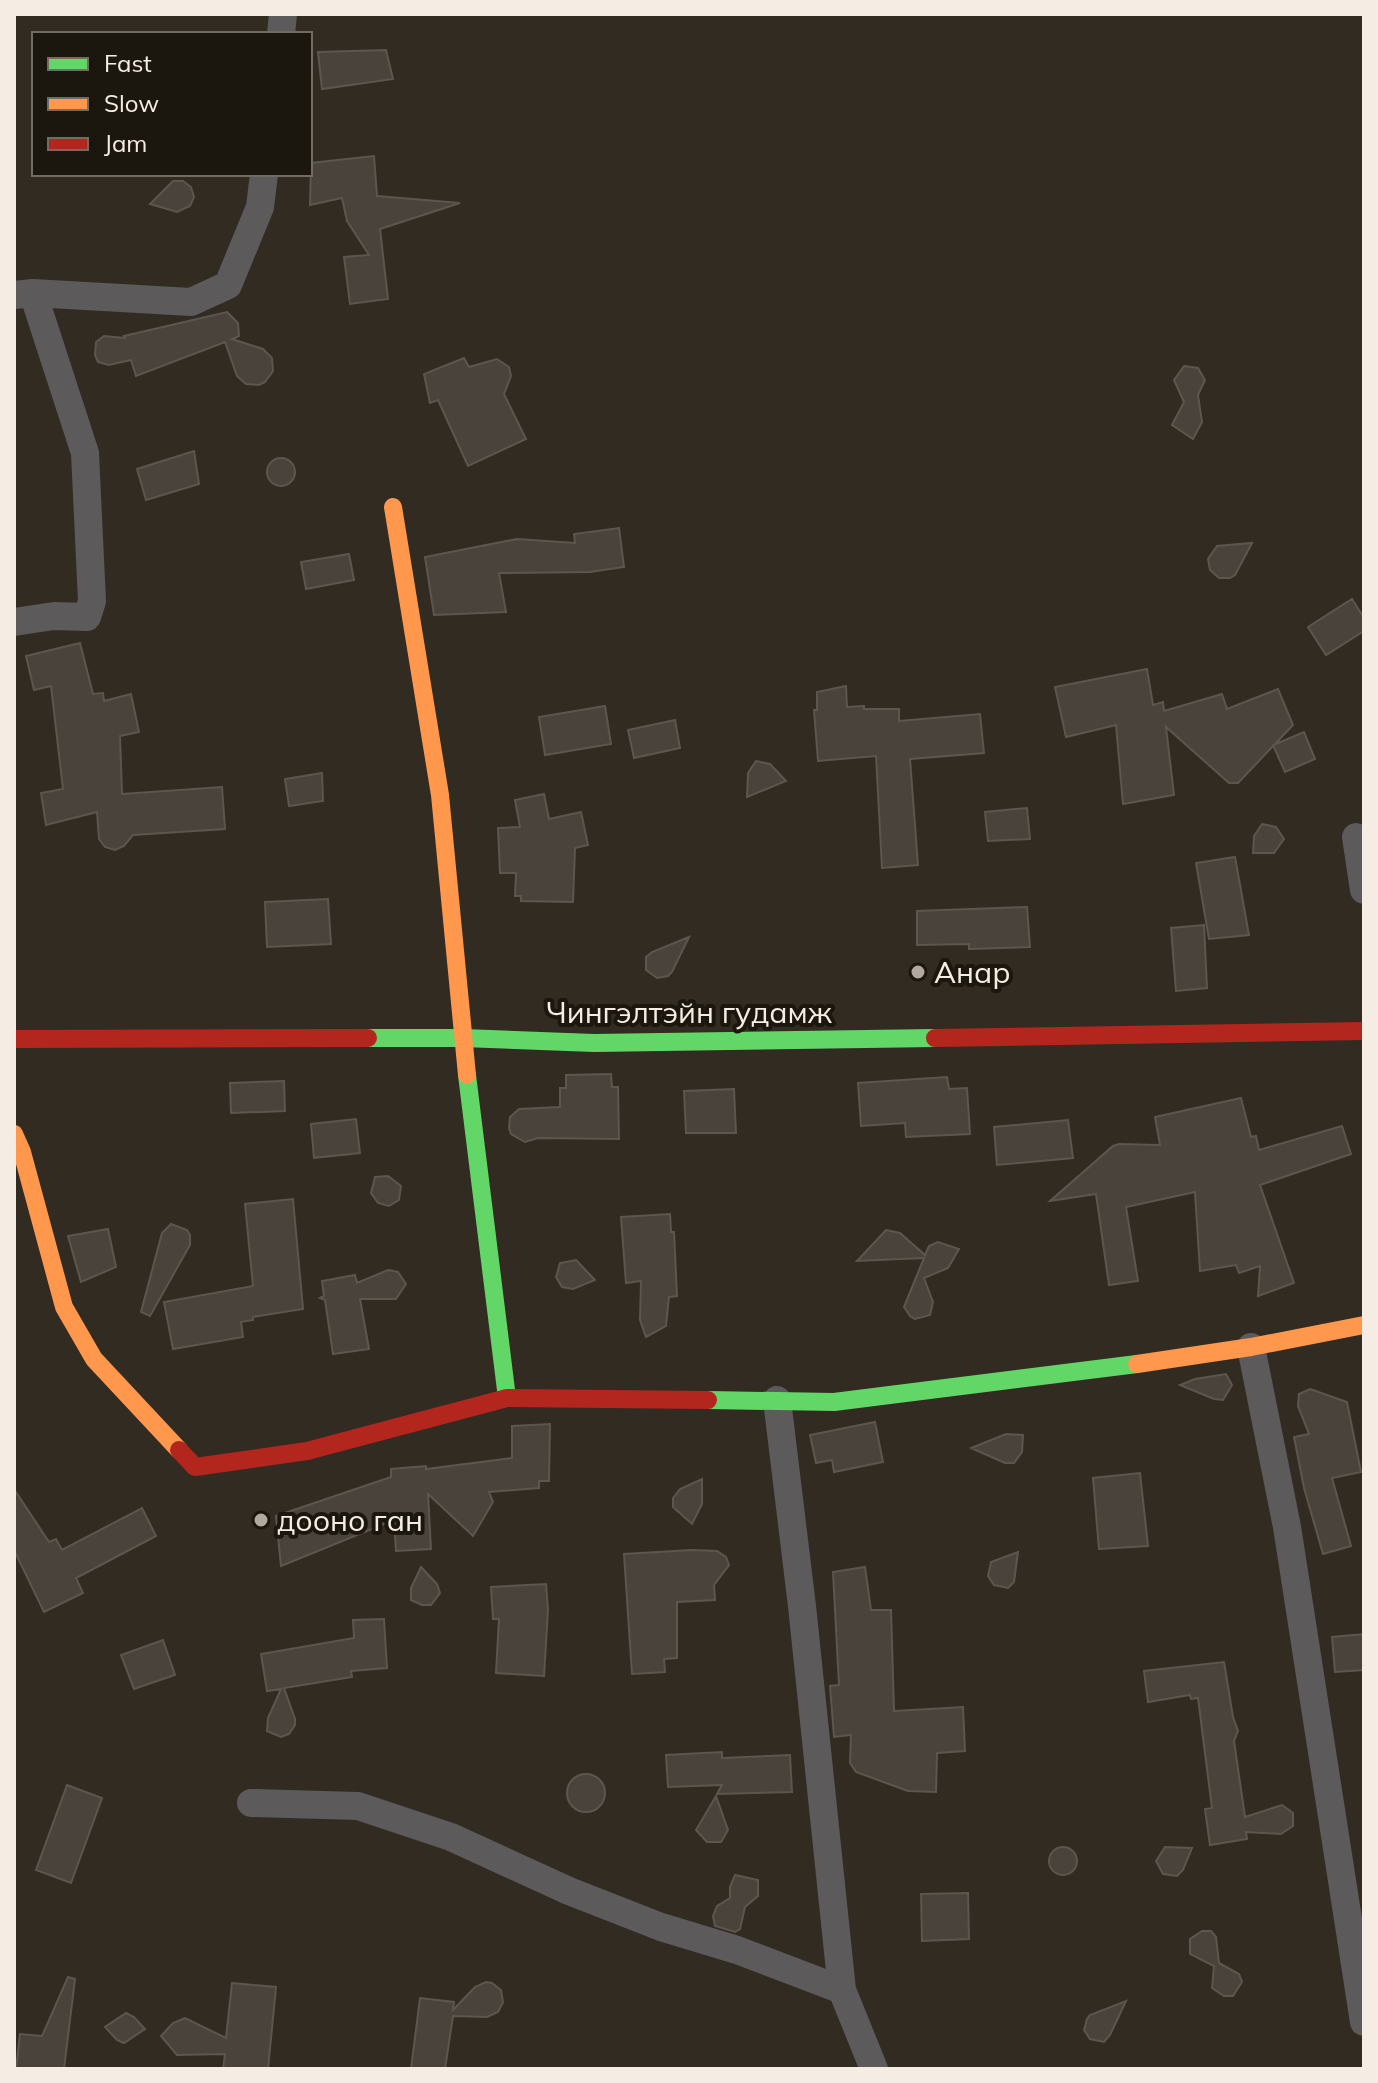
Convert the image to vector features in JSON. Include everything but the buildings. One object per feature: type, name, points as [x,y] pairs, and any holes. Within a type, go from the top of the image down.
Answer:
[{"type":"street","points":[[14,622],[54,616],[87,617],[92,601],[85,453],[24,294],[191,302],[228,285],[260,207],[264,176]]},
{"type":"street","points":[[393,507],[440,795],[463,1038],[507,1398]]},
{"type":"street","points":[[1356,837],[1364,890]]},
{"type":"street","name":"Чингэлтэйн гудамж","points":[[14,1039],[463,1038],[594,1043],[1364,1031]]},
{"type":"street","points":[[14,1134],[22,1152],[64,1307],[94,1359],[195,1467],[307,1451],[507,1398],[834,1402],[1058,1376],[1251,1347],[1364,1325]]},
{"type":"street","points":[[1251,1347],[1287,1527],[1364,2022]]},
{"type":"street","points":[[777,1400],[842,1990],[874,2069]]},
{"type":"street","points":[[251,1803],[358,1806],[451,1837],[569,1891],[661,1927],[737,1950],[842,1990]]},
{"type":"traffic: fast","points":[[368,1038],[594,1043],[935,1038]]},
{"type":"traffic: fast","points":[[467,1075],[507,1398]]},
{"type":"traffic: fast","points":[[708,1400],[834,1402],[1137,1364]]},
{"type":"traffic: slow","points":[[393,507],[440,795],[467,1075]]},
{"type":"traffic: slow","points":[[14,1134],[22,1152],[64,1307],[94,1359],[179,1450]]},
{"type":"traffic: slow","points":[[1137,1364],[1251,1347],[1364,1325]]},
{"type":"traffic: jam","points":[[935,1038],[1364,1031]]},
{"type":"traffic: jam","points":[[14,1039],[368,1038]]},
{"type":"traffic: jam","points":[[179,1450],[195,1467],[307,1451],[507,1398],[708,1400]]},
{"type":"place","name":"Анар","points":[[918,972]]},
{"type":"place","name":"дооно ган","points":[[261,1520]]}]
